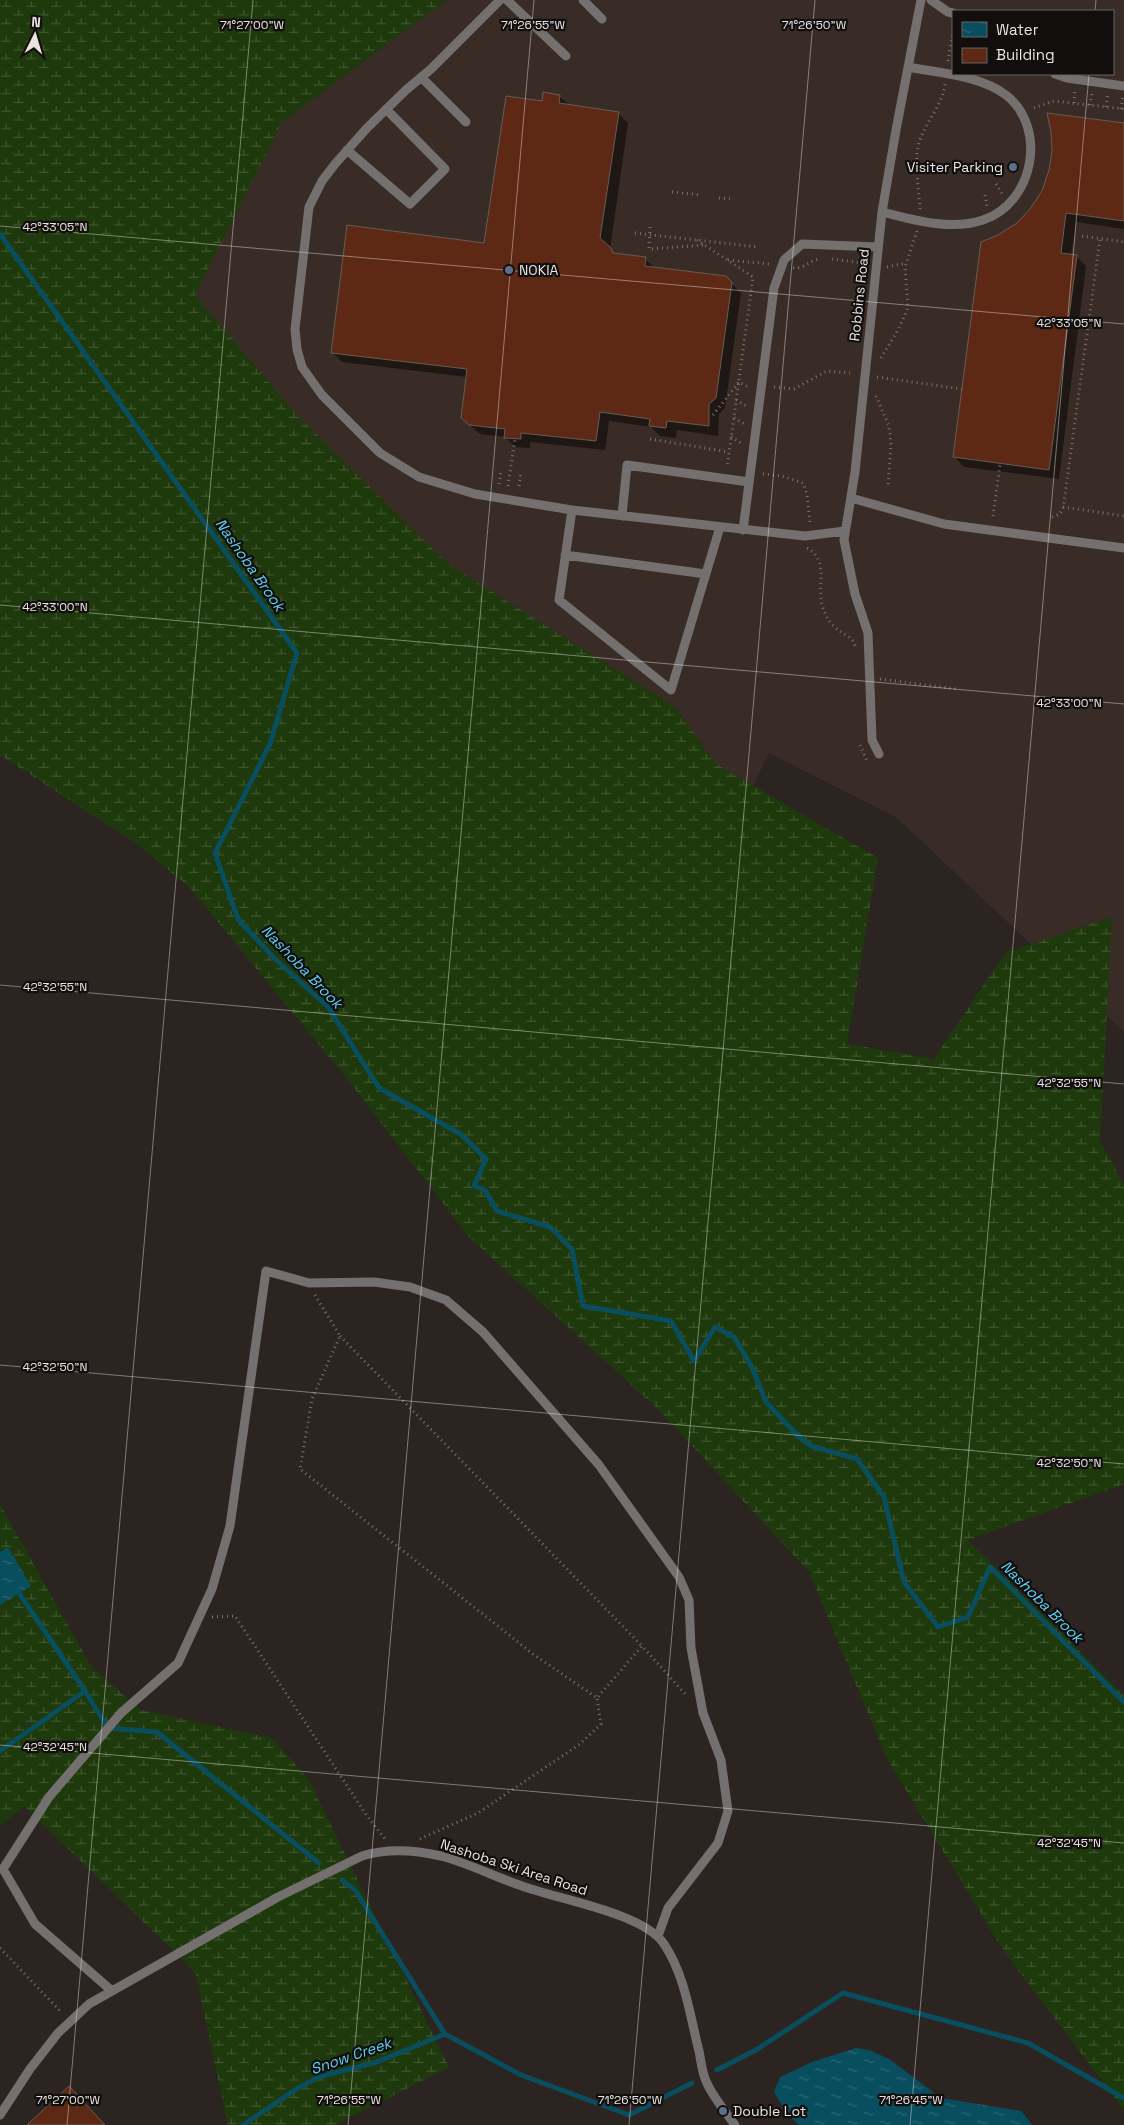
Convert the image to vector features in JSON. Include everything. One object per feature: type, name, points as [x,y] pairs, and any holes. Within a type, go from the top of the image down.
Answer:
[{"type":"lane","points":[[500,0],[386,109],[347,150],[322,181],[309,207],[295,329],[297,349],[302,366],[322,395],[380,453],[419,477],[475,494],[572,510],[805,536],[845,531]]},
{"type":"lane","points":[[507,0],[566,56]]},
{"type":"lane","points":[[583,0],[602,19]]},
{"type":"lane","name":"Robbins Road","points":[[879,754],[872,740],[868,633],[854,594],[844,540],[851,498],[882,212],[921,0]]},
{"type":"lane","points":[[931,0],[952,13]]},
{"type":"lane","points":[[882,212],[933,224],[963,225],[983,220],[998,213],[1016,195],[1025,180],[1031,156],[1030,135],[1027,126],[1016,106],[1007,96],[977,81],[908,67]]},
{"type":"lane","points":[[1058,75],[1066,78],[1124,86]]},
{"type":"lane","points":[[421,77],[466,122]]},
{"type":"lane","points":[[347,150],[410,204],[445,169],[386,109]]},
{"type":"lane","points":[[744,530],[774,288],[784,260],[802,244],[878,247]]},
{"type":"lane","points":[[622,516],[627,465],[750,482]]},
{"type":"lane","points":[[851,498],[944,524],[1124,548]]},
{"type":"lane","points":[[572,510],[559,600],[671,690],[720,527]]},
{"type":"lane","points":[[565,555],[706,574]]},
{"type":"lane","points":[[112,1991],[35,1924],[2,1869],[49,1797],[121,1713],[178,1663],[212,1589],[230,1526],[266,1271],[309,1284],[374,1282],[410,1287],[446,1300],[490,1338],[599,1465],[679,1577],[689,1600],[691,1648],[703,1713],[721,1760],[728,1811],[718,1843],[668,1908],[658,1936]]},
{"type":"lane","name":"Nashoba Ski Area Road","points":[[0,2115],[30,2069],[58,2033],[89,2004],[278,1897],[362,1856],[394,1851],[414,1851],[442,1856],[523,1887],[618,1915],[648,1928],[658,1936],[673,1961],[685,1994],[706,2080],[735,2125]]},
{"type":"path","points":[[947,67],[952,38]]},
{"type":"path","points":[[920,212],[919,141],[939,105],[946,81]]},
{"type":"path","points":[[1074,102],[1076,86]]},
{"type":"path","points":[[1090,105],[1093,89]]},
{"type":"path","points":[[1106,107],[1108,91]]},
{"type":"path","points":[[1034,108],[1054,101],[1123,109],[1124,93]]},
{"type":"path","points":[[1028,101],[1034,108],[1036,115]]},
{"type":"path","points":[[996,184],[1005,197]]},
{"type":"path","points":[[672,192],[701,196]]},
{"type":"path","points":[[984,195],[987,209]]},
{"type":"path","points":[[718,198],[733,199]]},
{"type":"path","points":[[650,227],[649,249],[704,245]]},
{"type":"path","points":[[878,364],[898,330],[908,308],[904,278],[906,263],[917,231],[926,234]]},
{"type":"path","points":[[635,233],[758,247]]},
{"type":"path","points":[[1082,236],[1124,242]]},
{"type":"path","points":[[1052,518],[1060,514],[1063,507],[1100,239]]},
{"type":"path","points":[[697,240],[753,277],[727,469]]},
{"type":"path","points":[[792,268],[803,268],[815,259],[824,258],[862,263]]},
{"type":"path","points":[[727,260],[770,264]]},
{"type":"path","points":[[887,267],[906,263]]},
{"type":"path","points":[[876,383],[878,370]]},
{"type":"path","points":[[773,387],[794,389],[827,371],[850,373]]},
{"type":"path","points":[[877,377],[962,389]]},
{"type":"path","points":[[739,382],[753,390]]},
{"type":"path","points":[[713,414],[739,382]]},
{"type":"path","points":[[875,389],[889,426],[891,444],[888,487]]},
{"type":"path","points":[[736,400],[750,408]]},
{"type":"path","points":[[734,418],[748,426]]},
{"type":"path","points":[[731,437],[746,445]]},
{"type":"path","points":[[508,486],[515,439]]},
{"type":"path","points":[[650,439],[730,452]]},
{"type":"path","points":[[993,516],[1000,465]]},
{"type":"path","points":[[499,484],[501,471]]},
{"type":"path","points":[[519,486],[520,473]]},
{"type":"path","points":[[762,474],[782,476],[803,483],[808,494],[810,524]]},
{"type":"path","points":[[1063,507],[1124,516]]},
{"type":"path","points":[[807,548],[817,554],[820,560],[820,593],[828,620],[837,629],[850,637],[855,644],[855,652]]},
{"type":"path","points":[[877,679],[956,689]]},
{"type":"path","points":[[859,739],[860,748],[867,761]]},
{"type":"path","points":[[309,1284],[340,1336],[642,1646],[703,1713]]},
{"type":"path","points":[[199,1618],[235,1616],[367,1816],[394,1851],[478,1812],[580,1744],[601,1724],[596,1698],[533,1654],[300,1469],[312,1399],[340,1336]]},
{"type":"path","points":[[596,1698],[642,1646]]},
{"type":"path","points":[[0,1948],[70,2022]]},
{"type":"shaded area","points":[[91,0],[1124,0],[1124,1032],[897,818],[769,753],[736,821],[532,924],[0,4]]},
{"type":"green space","points":[[0,0],[447,0],[282,122],[195,295],[294,412],[448,564],[675,707],[716,764],[878,858],[847,1044],[934,1059],[1005,953],[1112,917],[1100,1141],[1124,1184],[1124,1484],[968,1540],[1124,1695],[1124,2110],[1005,1953],[888,1761],[809,1572],[659,1410],[468,1236],[348,1080],[189,887],[136,843],[0,755]]},
{"type":"green space","points":[[0,1504],[91,1666],[141,1710],[272,1738],[309,1780],[449,2067],[336,2125],[228,2125],[195,1972],[24,1806],[0,1826]]},
{"type":"water","points":[[8,1547],[31,1586],[0,1605],[0,1552]]},
{"type":"water","points":[[856,2048],[869,2050],[889,2059],[941,2098],[1021,2111],[1032,2125],[799,2125],[788,2115],[774,2092],[780,2077],[812,2062]]},
{"type":"building","name":"NOKIA","points":[[543,92],[560,95],[559,103],[619,112],[600,238],[611,248],[613,253],[646,257],[645,266],[726,276],[732,282],[716,398],[709,404],[709,426],[667,421],[666,428],[649,426],[650,419],[600,412],[596,441],[521,433],[521,439],[504,438],[505,429],[469,425],[461,418],[467,369],[331,353],[347,225],[484,243],[506,96],[542,101]]},
{"type":"building","points":[[1047,113],[1124,123],[1124,221],[1066,213],[1061,253],[1077,255],[1049,470],[953,457],[981,242],[998,235],[1017,223],[1030,209],[1042,191],[1049,170],[1052,151]]},
{"type":"building","points":[[69,2086],[105,2125],[27,2125]]},
{"type":"waterway","name":"Nashoba Brook","points":[[0,234],[297,653],[270,744],[215,853],[238,919],[274,958],[328,1007],[379,1088],[462,1135],[486,1159],[474,1186],[485,1190],[497,1211],[550,1227],[572,1249],[583,1306],[671,1321],[694,1361],[715,1327],[734,1337],[752,1367],[766,1402],[796,1434],[811,1446],[857,1459],[884,1497],[904,1582],[938,1627],[968,1617],[990,1567],[1124,1702]]},
{"type":"waterway","points":[[19,1593],[85,1691]]},
{"type":"waterway","points":[[0,1751],[85,1691],[108,1728],[157,1732],[319,1863]]},
{"type":"waterway","points":[[342,1880],[355,1890],[445,2034],[521,2075],[629,2115],[692,2083]]},
{"type":"waterway","points":[[717,2070],[756,2050],[843,1993],[1028,2043],[1124,2098]]},
{"type":"waterway","name":"Snow Creek","points":[[243,2125],[298,2088],[319,2077],[377,2062],[445,2034]]},
{"type":"place","name":"Visiter Parking","points":[[1013,167]]},
{"type":"place","name":"NOKIA","points":[[509,270]]},
{"type":"place","name":"Double Lot","points":[[723,2111]]}]
